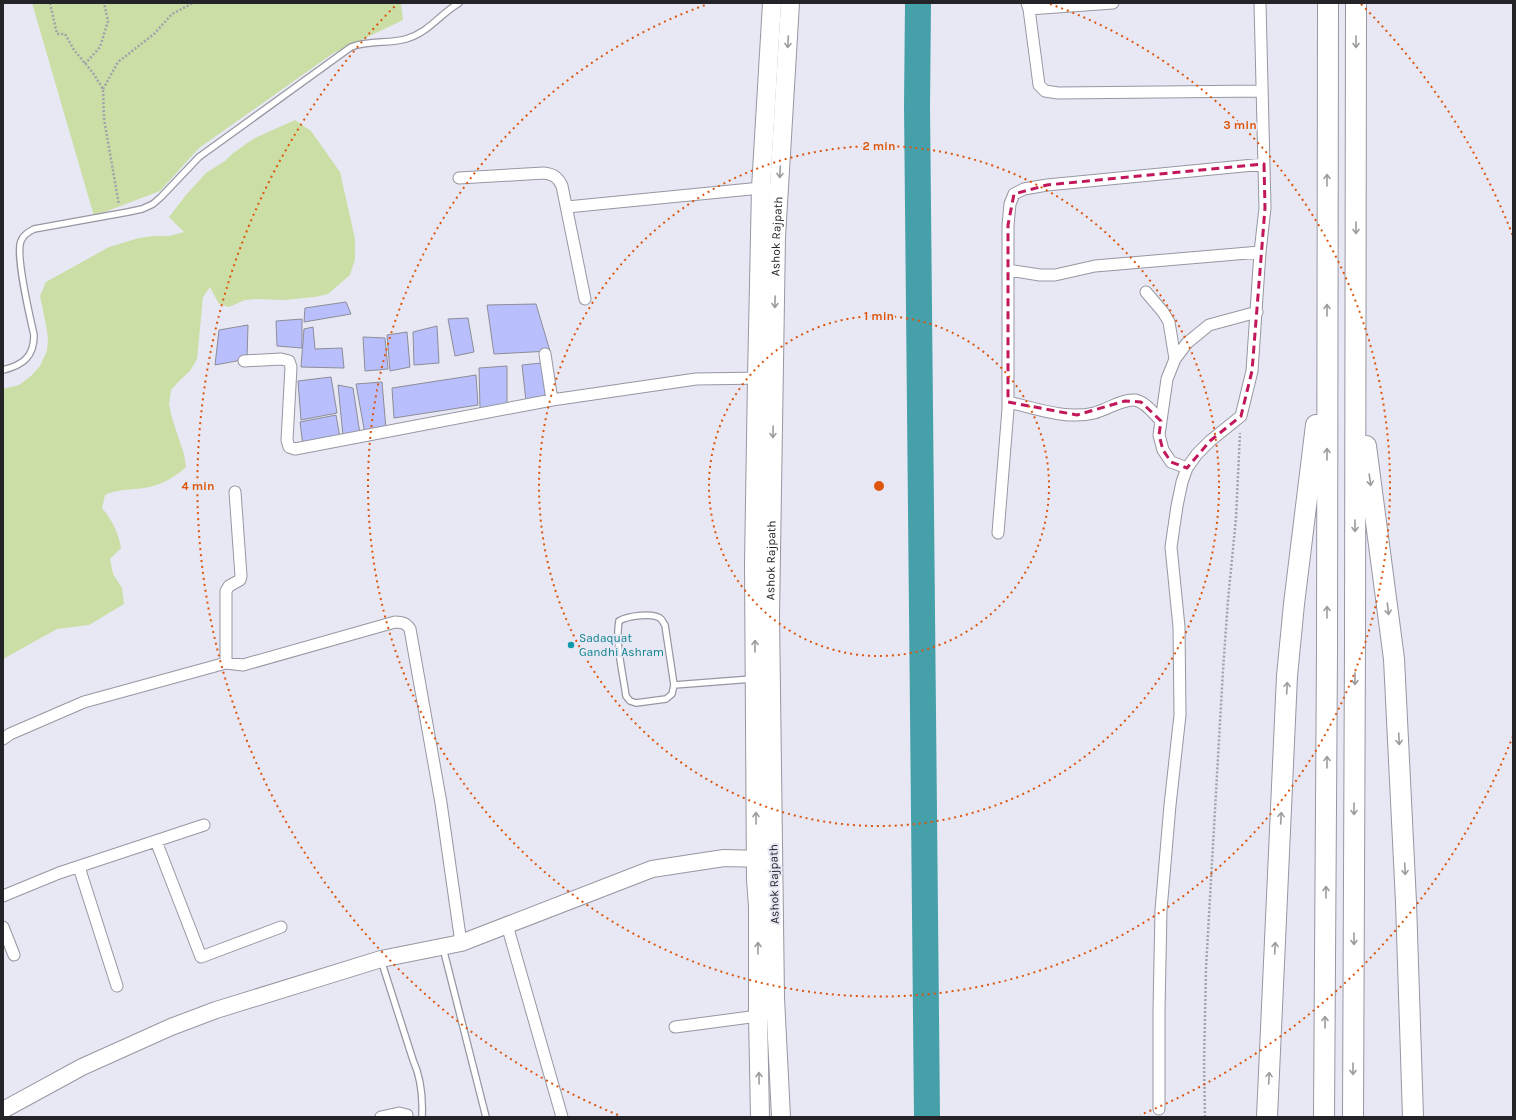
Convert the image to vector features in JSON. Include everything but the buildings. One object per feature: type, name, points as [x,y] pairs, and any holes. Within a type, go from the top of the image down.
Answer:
[{"type":"highway","points":[[1324,1117],[1327,651],[1326,340],[1328,3]]},
{"type":"highway","points":[[1353,1117],[1356,3]]},
{"type":"highway","points":[[1267,1117],[1288,676],[1294,604],[1326,340]]},
{"type":"highway","points":[[1356,372],[1394,659],[1406,902],[1413,1117]]},
{"type":"main road","name":"Ashok Rajpath","points":[[765,378],[760,188],[772,3]]},
{"type":"main road","name":"Ashok Rajpath","points":[[781,1117],[775,998],[765,859],[763,679],[754,565],[790,3]]},
{"type":"main road","name":"Ashok Rajpath","points":[[760,1117],[758,906],[756,880],[765,859]]},
{"type":"street","points":[[1113,3],[1028,6],[1039,85],[1045,91],[1058,93],[1262,91]]},
{"type":"street","points":[[1159,1109],[1161,910],[1170,805],[1180,715],[1179,627],[1171,546],[1177,506],[1182,482],[1187,468],[1197,454],[1210,441],[1241,416],[1252,371],[1264,208],[1260,3]]},
{"type":"street","points":[[998,533],[1008,402],[1008,225],[1010,204],[1014,194],[1024,189],[1047,185],[1264,164]]},
{"type":"street","points":[[460,178],[544,173],[552,174],[556,177],[562,186],[567,207],[585,299]]},
{"type":"street","points":[[567,207],[760,188],[779,191]]},
{"type":"street","points":[[1008,270],[1040,275],[1055,275],[1095,266],[1260,252]]},
{"type":"street","points":[[1146,292],[1164,312],[1169,322],[1175,359]]},
{"type":"street","points":[[1187,468],[1171,462],[1163,450],[1159,435],[1167,379],[1175,359],[1187,343],[1209,325],[1257,312]]},
{"type":"street","points":[[545,354],[552,400]]},
{"type":"street","points":[[244,362],[282,359],[289,361],[291,367],[287,440],[289,446],[295,449],[552,400],[696,379],[765,378]]},
{"type":"street","points":[[1008,402],[1066,415],[1078,415],[1094,413],[1134,400],[1141,402],[1149,408],[1161,421]]},
{"type":"street","points":[[226,663],[226,591],[229,586],[240,580],[241,576],[235,492]]},
{"type":"street","points":[[3,738],[84,702],[226,663],[243,665],[394,622],[407,624],[410,630],[440,803],[461,942]]},
{"type":"street","points":[[3,896],[59,873],[204,825]]},
{"type":"street","points":[[156,841],[201,957],[281,927]]},
{"type":"street","points":[[3,1110],[82,1067],[170,1027],[216,1010],[381,959],[461,942],[652,869],[724,858],[765,859]]},
{"type":"street","points":[[79,867],[117,986]]},
{"type":"street","points":[[507,925],[562,1117]]},
{"type":"street","points":[[3,927],[14,955]]},
{"type":"street","points":[[675,1026],[758,1016]]},
{"type":"street","points":[[381,1117],[399,1113],[407,1115],[407,1117]]},
{"type":"lane","points":[[3,370],[21,363],[28,358],[34,345],[34,335],[19,248],[24,235],[34,229],[121,214],[142,209],[153,204],[161,198],[199,157],[351,47],[364,43],[407,39],[422,32],[459,3]]},
{"type":"lane","points":[[642,616],[655,616],[661,619],[664,625],[674,685],[672,694],[666,699],[636,703],[630,701],[626,696],[620,662],[619,621],[625,617],[642,616]]},
{"type":"lane","points":[[674,685],[763,679]]},
{"type":"lane","points":[[443,947],[486,1117]]},
{"type":"lane","points":[[381,959],[418,1072],[423,1100],[422,1117]]},
{"type":"path","points":[[50,3],[57,34],[65,34],[103,89]]},
{"type":"path","points":[[85,64],[100,47],[108,21],[104,3]]},
{"type":"path","points":[[121,214],[104,119],[103,89],[118,62],[154,34],[172,14],[193,3]]},
{"type":"path","points":[[1205,1117],[1204,1078],[1206,968],[1223,670],[1236,518],[1241,416]]},
{"type":"highlighted area","points":[[1264,164],[1265,208],[1252,371],[1241,416],[1210,441],[1187,468],[1171,462],[1163,450],[1159,435],[1161,421],[1141,402],[1125,401],[1077,415],[1008,402],[1008,225],[1014,194],[1047,185]]},
{"type":"green space","points":[[32,3],[401,3],[403,20],[332,54],[199,148],[160,191],[94,216]]},
{"type":"green space","points":[[295,120],[311,131],[340,172],[355,239],[355,259],[350,275],[328,294],[315,297],[283,300],[245,300],[229,307],[219,304],[210,287],[203,297],[197,359],[190,371],[171,390],[169,404],[184,454],[186,467],[175,476],[156,485],[116,491],[105,495],[102,508],[114,527],[121,548],[110,559],[113,574],[122,588],[124,604],[89,625],[57,629],[3,659],[3,389],[19,385],[31,376],[40,366],[47,351],[48,338],[40,296],[46,282],[109,247],[139,238],[169,236],[184,232],[169,217],[206,173],[225,161],[253,139]]},
{"type":"waterway","points":[[918,3],[917,106],[927,1117]]},
{"type":"place","name":"Sadaquat Gandhi Ashram","points":[[571,645]]}]
